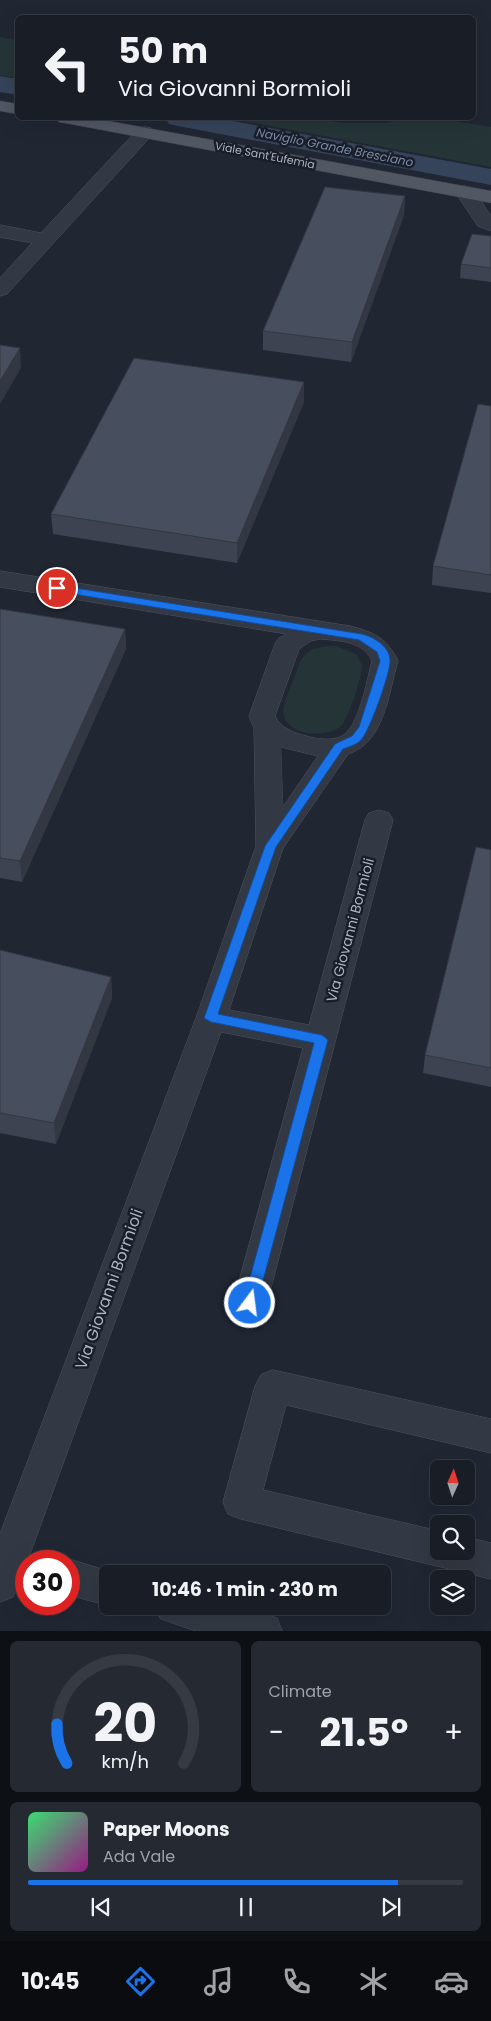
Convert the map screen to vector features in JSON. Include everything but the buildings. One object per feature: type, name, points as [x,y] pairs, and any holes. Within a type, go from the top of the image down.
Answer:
[{"type":"main road","points":[[0,106],[15,108]]},
{"type":"main road","name":"Viale Sant'Eufemia","points":[[76,120],[491,197]]},
{"type":"street","points":[[0,290],[145,132]]},
{"type":"street","points":[[465,192],[485,222],[491,226]]},
{"type":"street","points":[[0,231],[45,240]]},
{"type":"street","name":"Via Giovanni Bormioli","points":[[0,579],[362,637],[374,643],[382,651],[385,661],[364,728],[356,739],[339,746],[313,747],[285,740],[267,728]]},
{"type":"street","name":"Via Giovanni Bormioli","points":[[248,620],[269,627],[281,635],[288,644]]},
{"type":"street","name":"Via Giovanni Bormioli","points":[[270,846],[267,728],[262,716],[288,644],[303,635],[321,631]]},
{"type":"street","name":"Via Giovanni Bormioli","points":[[9,1567],[211,1018],[270,846],[339,746]]},
{"type":"street","name":"Via Giovanni Bormioli","points":[[250,1303],[322,1040],[379,820]]},
{"type":"street","points":[[211,1018],[322,1040]]},
{"type":"street","points":[[430,1547],[241,1502],[273,1386],[491,1436]]},
{"type":"street","points":[[475,1557],[491,1561]]},
{"type":"street","points":[[80,1580],[99,1585]]},
{"type":"street","points":[[206,1615],[263,1631]]},
{"type":"shaded area","points":[[0,37],[15,40],[15,78],[0,75]]},
{"type":"shaded area","points":[[238,120],[324,120],[342,123],[388,123],[397,120],[449,120],[491,127],[491,167]]},
{"type":"shaded area","points":[[336,646],[356,654],[362,665],[360,678],[348,715],[341,726],[335,730],[319,734],[301,732],[288,723],[283,711],[301,660],[314,649]]},
{"type":"waterway","name":"Naviglio Grande Bresciano","points":[[0,84],[15,86]]},
{"type":"waterway","name":"Naviglio Grande Bresciano","points":[[189,120],[491,177]]},
{"type":"route","points":[[57,588],[362,637],[374,643],[382,651],[385,661],[364,728],[356,739],[339,746],[270,846],[211,1018],[322,1040],[250,1303]]}]
